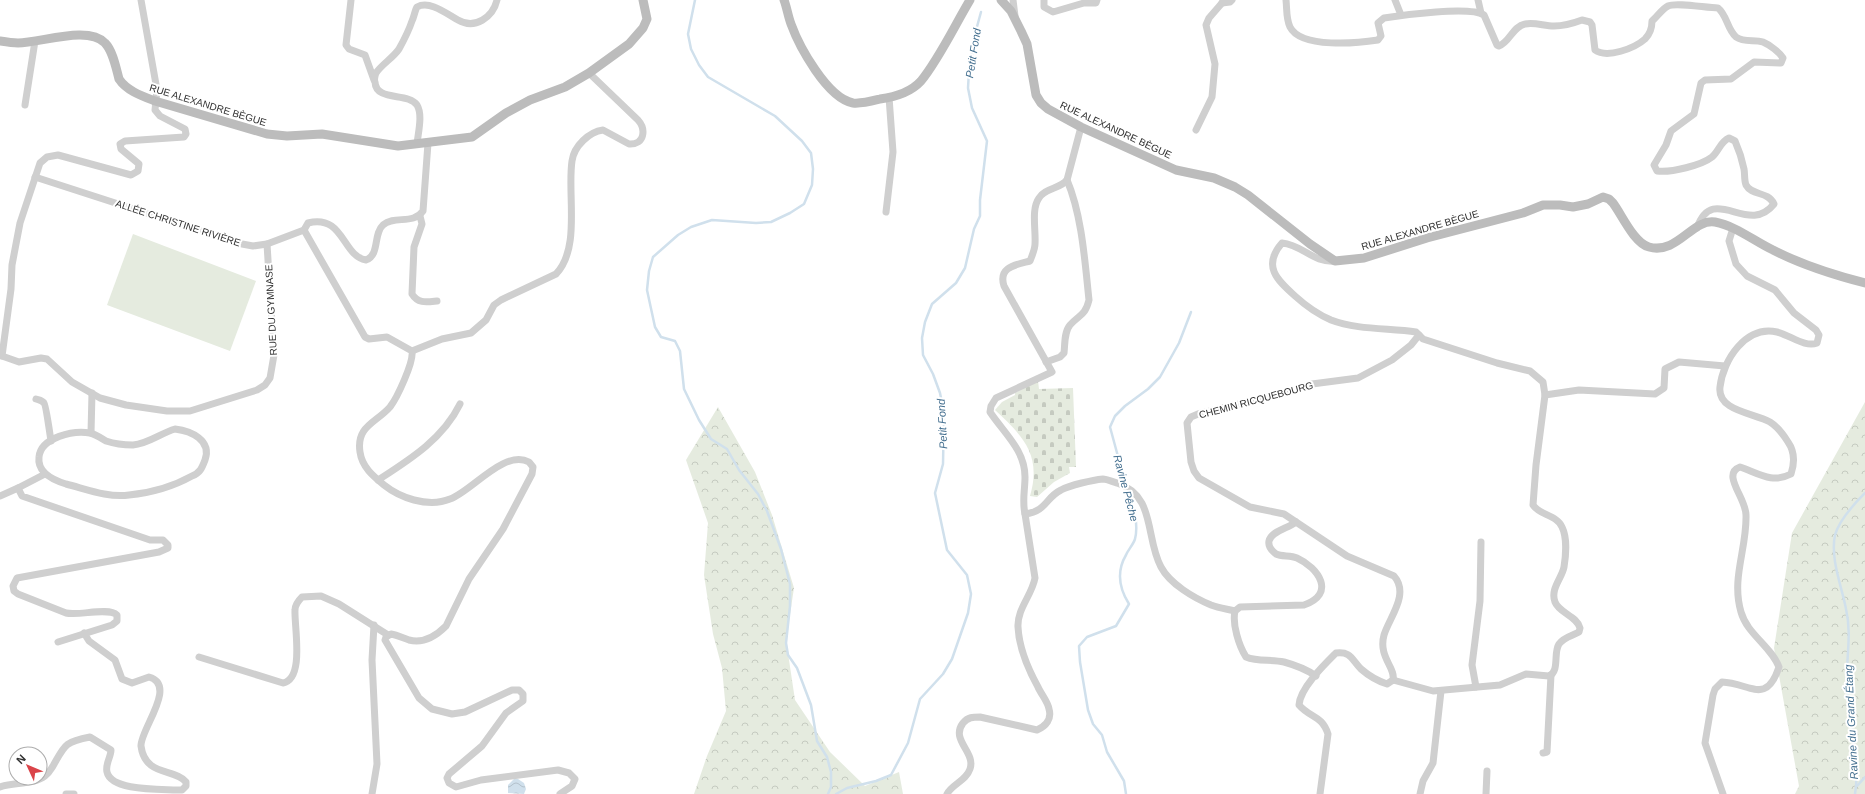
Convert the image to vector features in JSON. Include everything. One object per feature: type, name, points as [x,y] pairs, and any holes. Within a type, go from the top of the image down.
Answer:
[{"type":"main road","name":"RUE ALEXANDRE BÈGUE","points":[[0,41],[18,43],[93,35],[106,43],[122,84],[140,95],[155,101],[267,134],[288,136],[322,134],[398,146],[428,144],[472,137],[506,113],[530,100],[565,87],[589,73],[628,44],[643,28],[647,19],[643,0]]},
{"type":"main road","points":[[784,0],[790,22],[804,52],[834,92],[853,103],[904,93],[921,81],[970,0]]},
{"type":"main road","name":"RUE ALEXANDRE BÈGUE","points":[[1001,0],[1015,18],[1026,44],[1034,87],[1040,103],[1051,111],[1082,127],[1176,170],[1214,178],[1234,186],[1248,195],[1310,244],[1335,261],[1364,258],[1427,238],[1523,213],[1543,205],[1573,207],[1588,204],[1603,197],[1609,199],[1613,203],[1640,242],[1648,247],[1657,249],[1666,247],[1676,243],[1697,228],[1714,222],[1733,228],[1774,251],[1800,262],[1836,276],[1865,283]]},
{"type":"street","points":[[91,433],[92,393],[65,377],[47,359],[41,358],[19,362],[1,357],[11,289],[12,265],[20,223],[40,163],[44,159],[58,154],[126,175],[136,174],[140,167],[139,164],[121,149],[120,144],[122,142],[184,137],[186,134],[185,130],[180,126],[156,113],[155,101],[157,90],[141,0]]},
{"type":"street","points":[[351,0],[346,45],[349,49],[365,54],[375,87],[380,92],[413,101],[418,107],[418,144]]},
{"type":"street","points":[[374,81],[376,74],[398,49],[418,6],[425,1],[431,1],[440,5],[460,21],[471,23],[483,21],[491,15],[496,8],[498,0]]},
{"type":"street","points":[[1013,0],[1015,18]]},
{"type":"street","points":[[1044,0],[1044,7],[1053,12],[1084,3],[1096,3],[1097,0]]},
{"type":"street","points":[[1196,130],[1212,97],[1215,64],[1206,25],[1219,2],[1230,2],[1232,0]]},
{"type":"street","points":[[1286,0],[1288,19],[1291,29],[1299,35],[1322,42],[1337,44],[1378,40],[1381,36],[1378,23],[1384,18],[1436,11],[1481,13]]},
{"type":"street","points":[[1395,0],[1401,15]]},
{"type":"street","points":[[1478,0],[1481,13],[1486,19],[1497,45],[1499,46],[1504,45],[1516,29],[1523,24],[1533,23],[1555,26],[1575,23],[1582,20],[1590,22],[1592,25],[1595,50],[1599,54],[1612,54],[1646,38],[1652,29],[1652,21],[1668,6],[1679,4],[1706,8],[1718,8],[1724,12],[1730,31],[1737,38],[1763,42],[1779,53],[1783,58],[1781,63],[1754,62],[1731,78],[1705,80],[1701,83],[1694,114],[1671,131],[1666,146],[1654,165],[1657,171],[1664,172],[1701,163],[1711,158],[1717,152],[1723,141],[1729,138],[1735,141],[1741,154],[1746,184],[1751,191],[1766,195],[1774,204],[1768,212],[1759,215],[1742,215],[1723,208],[1715,208],[1700,219],[1697,228]]},
{"type":"street","points":[[26,105],[34,41]]},
{"type":"street","points":[[412,351],[442,340],[470,333],[486,320],[494,305],[501,300],[550,277],[560,269],[568,250],[571,228],[572,161],[578,148],[594,132],[603,130],[629,144],[634,144],[640,140],[644,130],[643,126],[638,120],[589,73]]},
{"type":"street","points":[[886,212],[893,152],[889,97]]},
{"type":"street","points":[[947,794],[948,791],[966,777],[971,766],[970,759],[958,734],[960,727],[966,719],[980,717],[1036,730],[1047,724],[1050,717],[1050,708],[1029,672],[1022,652],[1018,626],[1020,614],[1034,586],[1035,578],[1022,502],[1025,476],[1022,459],[1011,439],[990,412],[991,406],[996,398],[1052,372],[1004,286],[1002,278],[1004,272],[1009,267],[1030,261],[1035,245],[1036,207],[1038,198],[1044,192],[1063,185],[1067,180],[1082,127]]},
{"type":"street","points":[[428,144],[423,211],[420,216],[422,224],[414,246],[412,294],[416,300],[421,302],[437,301]]},
{"type":"street","name":"ALLÉE CHRISTINE RIVIÈRE","points":[[35,177],[242,244],[253,246],[267,244],[304,230],[308,223],[316,221],[325,222],[340,233],[356,256],[366,260],[370,259],[374,253],[381,226],[386,223],[414,219],[420,216]]},
{"type":"street","points":[[1046,362],[1060,357],[1064,353],[1066,331],[1070,325],[1086,312],[1089,300],[1077,214],[1073,194],[1067,180]]},
{"type":"street","points":[[1723,794],[1705,743],[1715,689],[1722,682],[1758,690],[1766,688],[1775,680],[1779,667],[1772,652],[1746,623],[1741,614],[1737,580],[1746,514],[1740,494],[1733,483],[1732,473],[1735,469],[1740,467],[1774,479],[1782,478],[1791,474],[1794,461],[1790,444],[1779,429],[1770,422],[1726,404],[1719,391],[1725,366],[1737,347],[1757,334],[1776,332],[1813,345],[1817,343],[1819,339],[1819,335],[1816,330],[1794,313],[1776,290],[1747,276],[1736,264],[1732,256],[1729,241],[1733,228]]},
{"type":"street","points":[[304,230],[365,337],[369,339],[388,337],[412,351]]},
{"type":"street","points":[[1335,261],[1324,262],[1290,244],[1282,243],[1276,250],[1273,260],[1275,275],[1279,282],[1310,309],[1331,320],[1350,325],[1416,332],[1423,339],[1497,363],[1530,371],[1543,382],[1545,395],[1536,465],[1533,505],[1535,508],[1562,526],[1565,542],[1564,568],[1556,586],[1554,600],[1557,606],[1578,623],[1580,628],[1578,632],[1564,639],[1558,645],[1554,670],[1551,675],[1547,752],[1543,753]]},
{"type":"street","name":"RUE DU GYMNASE","points":[[92,393],[100,398],[126,405],[166,411],[190,411],[257,390],[265,385],[270,378],[274,356],[267,244]]},
{"type":"street","name":"CHEMIN RICQUEBOURG","points":[[1393,680],[1394,675],[1384,658],[1382,646],[1384,635],[1398,599],[1400,589],[1394,576],[1347,556],[1284,514],[1246,505],[1200,478],[1194,471],[1187,423],[1191,417],[1288,392],[1312,384],[1358,378],[1392,360],[1411,345],[1419,335]]},
{"type":"street","points":[[199,657],[283,683],[287,682],[293,674],[297,654],[295,609],[302,597],[321,596],[339,604],[388,635],[393,634],[410,640],[426,640],[440,632],[446,626],[469,579],[503,529],[532,474],[533,467],[529,462],[519,459],[500,465],[458,496],[438,502],[427,503],[402,497],[392,492],[378,480],[366,468],[361,457],[359,443],[362,433],[366,427],[392,403],[412,362],[412,351]]},
{"type":"street","points":[[1545,395],[1579,390],[1655,394],[1664,388],[1665,369],[1679,362],[1725,366]]},
{"type":"street","points":[[36,399],[43,401],[46,405],[47,425],[51,441]]},
{"type":"street","points":[[378,480],[409,460],[446,428],[454,417],[460,404]]},
{"type":"street","points":[[175,428],[184,430],[201,439],[206,448],[206,457],[202,469],[193,476],[156,490],[128,496],[102,494],[57,481],[45,474],[41,468],[39,457],[42,449],[51,441],[63,436],[91,433],[117,444],[134,445],[175,428]]},
{"type":"street","points":[[0,496],[45,474]]},
{"type":"street","points":[[1025,514],[1034,513],[1042,508],[1052,497],[1062,490],[1104,479],[1125,485],[1133,490],[1140,498],[1157,558],[1169,579],[1207,603],[1235,611]]},
{"type":"street","points":[[18,488],[22,496],[150,540],[163,540],[168,545],[168,548],[160,552],[17,578],[14,581],[14,591],[18,594],[66,613],[75,615],[112,612],[117,615],[117,621],[112,625],[58,642]]},
{"type":"street","points":[[1296,522],[1271,536],[1268,542],[1269,546],[1279,555],[1297,558],[1315,571],[1320,578],[1322,586],[1320,595],[1314,601],[1304,605],[1240,607],[1235,611],[1234,618],[1242,651],[1246,657],[1263,661],[1283,662],[1306,669],[1316,676]]},
{"type":"street","points":[[1476,687],[1472,665],[1480,601],[1481,542]]},
{"type":"street","points":[[372,794],[377,764],[372,660],[374,625]]},
{"type":"street","points":[[0,787],[46,776],[65,745],[90,737],[111,750],[106,771],[110,779],[115,783],[124,786],[176,790],[182,790],[186,786],[186,782],[183,778],[164,773],[152,767],[144,755],[141,744],[143,733],[158,702],[160,691],[155,679],[149,677],[132,683],[122,679],[115,660],[89,641],[84,633]]},
{"type":"street","points":[[388,635],[385,640],[387,645],[419,698],[432,709],[452,714],[465,712],[512,690],[518,690],[523,694],[523,701],[506,713],[482,746],[449,774],[447,778],[450,783],[456,787],[481,780],[558,770],[569,773],[575,779],[572,786],[560,794]]},
{"type":"street","points":[[1320,794],[1328,734],[1320,719],[1299,705],[1300,699],[1316,676],[1336,653],[1344,652],[1351,656],[1361,669],[1376,680],[1387,684],[1393,680],[1433,691],[1500,685],[1522,675],[1551,675]]},
{"type":"street","points":[[1420,794],[1423,781],[1433,763],[1441,691]]},
{"type":"street","points":[[1486,794],[1487,771]]},
{"type":"street","points":[[66,794],[74,794]]},
{"type":"green space","points":[[133,234],[256,281],[230,351],[107,305]]},
{"type":"green space","points":[[1038,381],[1039,389],[1073,388],[1076,467],[1069,467],[1070,473],[1054,482],[1037,497],[1030,496],[1034,469],[1028,447],[1014,429],[995,410],[1002,402],[1015,395],[1015,393]]},
{"type":"green space","points":[[1865,402],[1865,794],[1795,794],[1799,786],[1774,648],[1792,533]]},
{"type":"green space","points":[[718,407],[755,472],[772,515],[794,588],[786,640],[795,700],[830,752],[865,786],[899,772],[903,794],[694,794],[707,756],[726,711],[722,668],[713,634],[704,575],[708,523],[686,460]]},
{"type":"water","points":[[514,779],[518,779],[524,783],[526,789],[524,794],[508,793],[508,785]]},
{"type":"waterway","points":[[695,0],[688,34],[691,49],[699,65],[708,77],[775,116],[802,141],[811,153],[813,169],[812,185],[804,204],[771,222],[756,223],[712,220],[691,227],[678,235],[653,257],[649,271],[647,290],[655,327],[661,337],[675,341],[680,351],[684,389],[699,420],[711,439],[727,449],[739,470],[758,494],[767,511],[781,549],[790,584],[790,606],[786,643],[788,655],[797,668],[811,705],[817,741],[827,757],[831,772],[831,787],[828,794]]},
{"type":"waterway","name":"Petit Fond","points":[[836,794],[847,788],[876,781],[891,775],[908,743],[920,699],[943,674],[952,659],[968,613],[971,594],[967,575],[947,550],[935,493],[943,464],[944,413],[940,393],[933,374],[923,355],[922,338],[925,322],[932,304],[956,283],[965,268],[974,229],[980,216],[980,200],[987,141],[972,108],[968,88],[969,71],[972,61],[972,45],[981,12]]},
{"type":"waterway","name":"Ravine Pêche","points":[[1126,486],[1110,427],[1115,416],[1125,406],[1148,389],[1160,377],[1179,343],[1191,312]]},
{"type":"waterway","name":"Ravine Pêche","points":[[1126,794],[1124,781],[1107,752],[1102,735],[1093,724],[1088,710],[1080,662],[1079,646],[1087,637],[1116,626],[1129,604],[1123,592],[1120,580],[1123,561],[1135,539],[1136,533],[1135,515],[1128,491]]},
{"type":"waterway","name":"Ravine du Grand Étang","points":[[1855,794],[1855,753],[1847,682],[1849,628],[1835,563],[1834,544],[1835,535],[1840,524],[1852,507],[1865,493]]},
{"type":"waterway","points":[[1857,786],[1865,777]]}]
